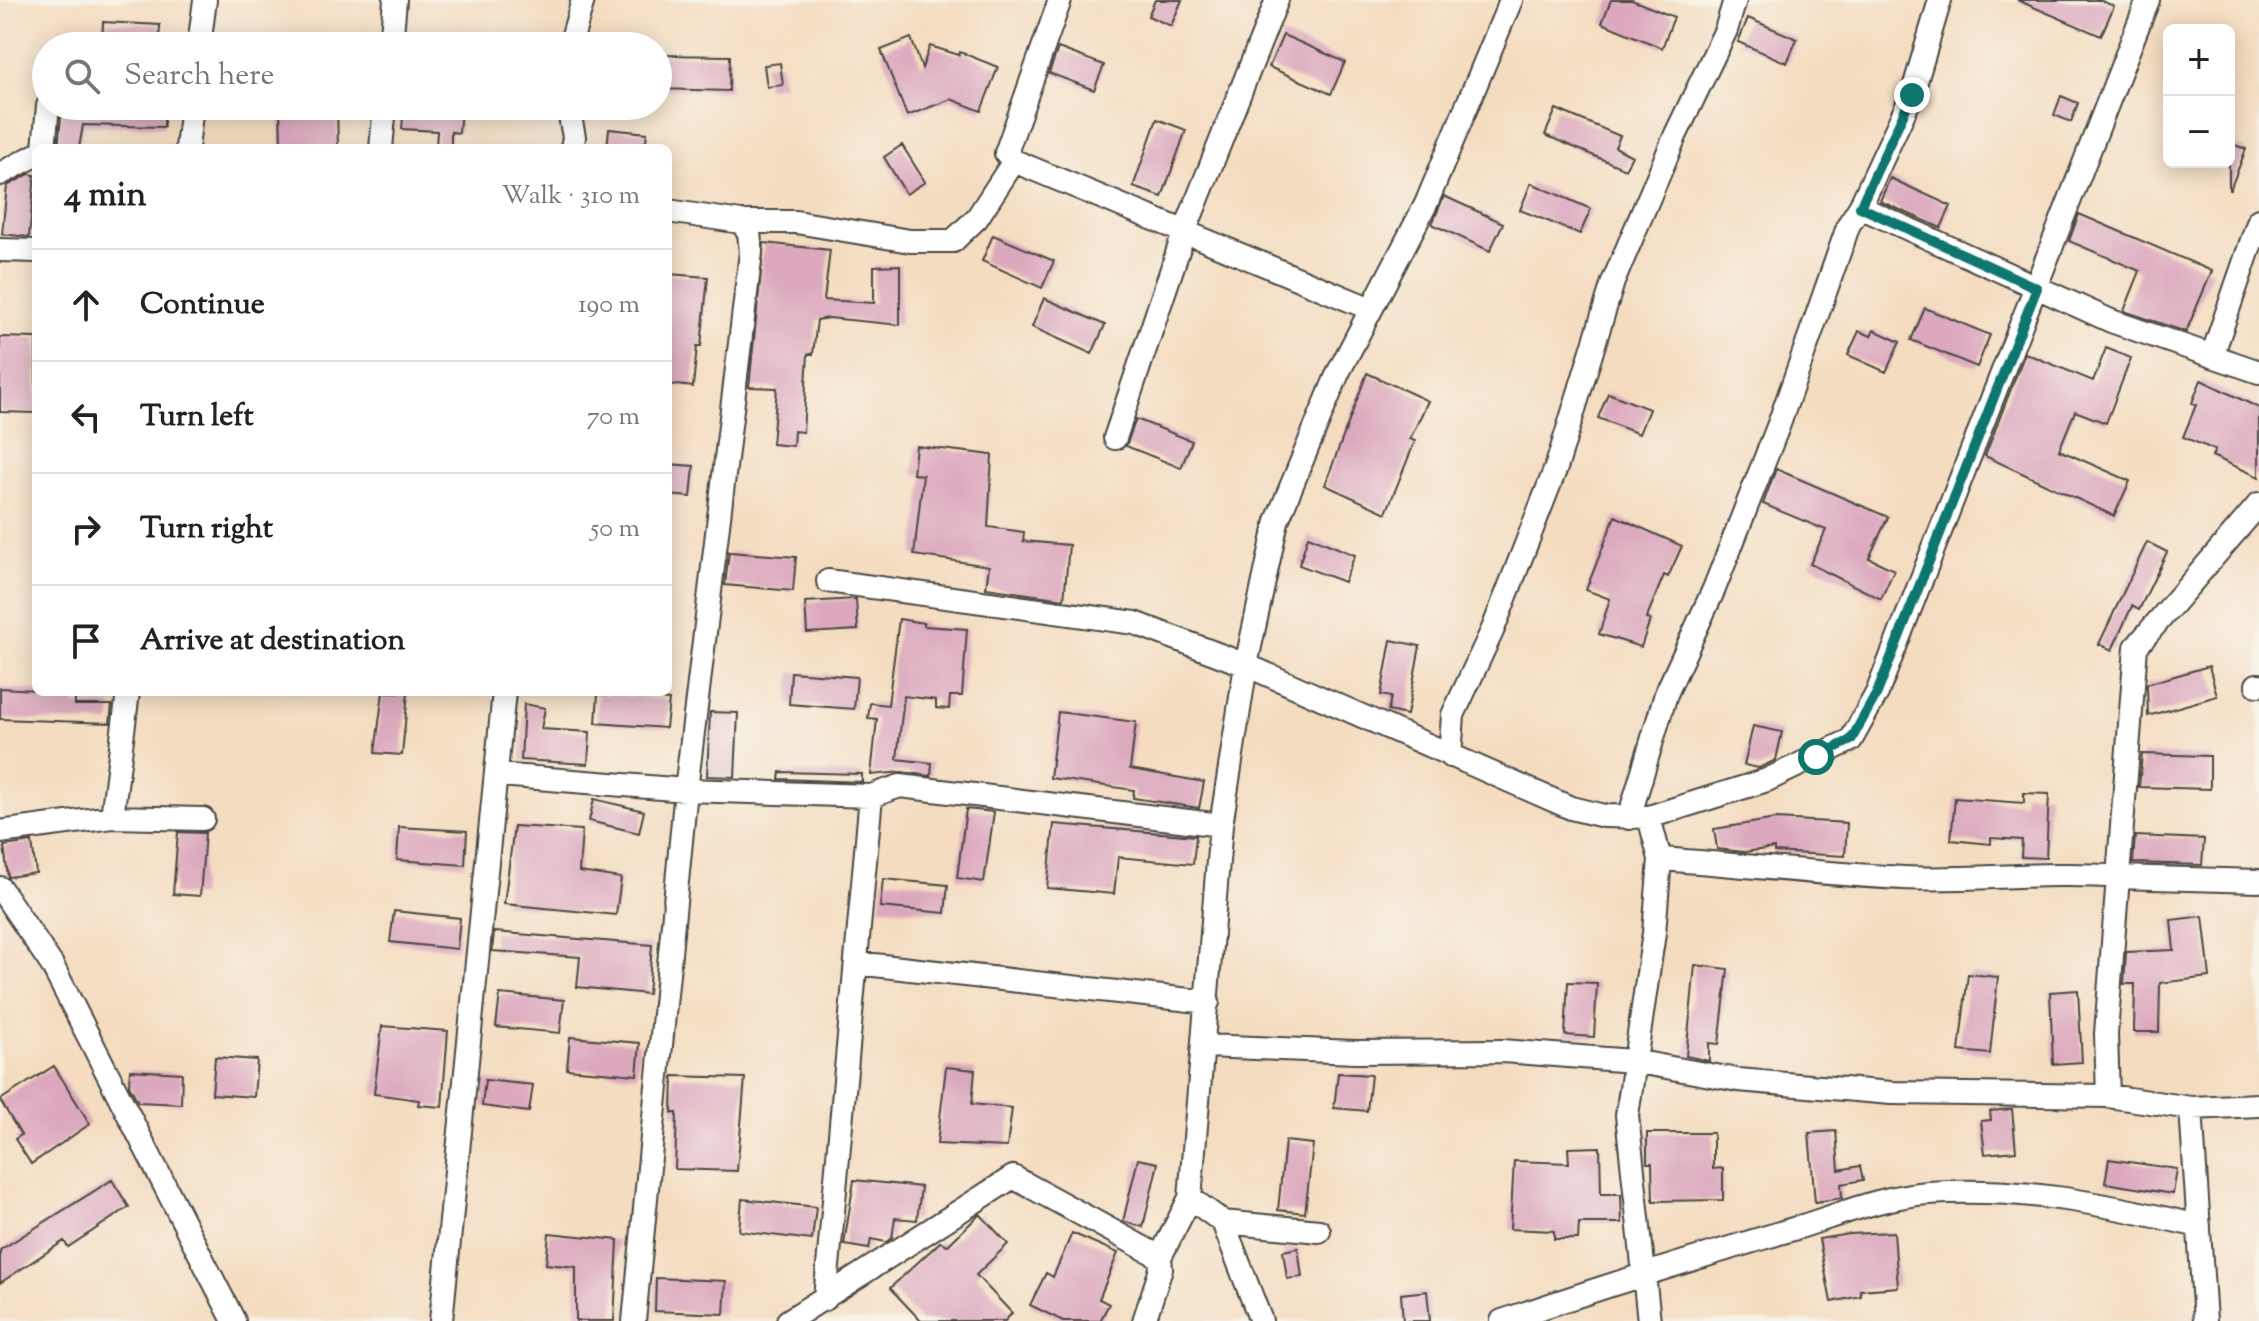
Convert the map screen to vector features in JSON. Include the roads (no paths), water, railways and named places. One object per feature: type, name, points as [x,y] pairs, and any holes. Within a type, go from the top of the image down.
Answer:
[{"type":"street","points":[[201,32],[205,0]]},
{"type":"street","points":[[392,32],[395,0]]},
{"type":"street","points":[[574,32],[583,0]]},
{"type":"street","points":[[1060,0],[1006,153],[1014,161],[1371,309]]},
{"type":"street","points":[[1115,438],[1184,233],[1277,0]]},
{"type":"street","points":[[1144,1321],[1161,1269],[1160,1257],[1190,1198],[1221,825],[1246,665],[1277,521],[1338,373],[1426,204],[1511,0]]},
{"type":"street","points":[[1450,756],[1453,715],[1493,629],[1557,465],[1613,282],[1657,176],[1726,30],[1735,0]]},
{"type":"street","points":[[1649,1321],[1627,1115],[1654,933],[1660,859],[1639,817],[1666,694],[1714,589],[1779,424],[1849,224],[1860,207],[1912,95],[1940,0]]},
{"type":"street","points":[[828,581],[1135,623],[1246,665],[1571,808],[1639,817],[1767,780],[1851,740],[1877,693],[2148,0]]},
{"type":"street","points":[[44,144],[47,120]]},
{"type":"street","points":[[187,144],[190,120]]},
{"type":"street","points":[[381,144],[384,120]]},
{"type":"street","points":[[571,120],[573,144]]},
{"type":"street","points":[[0,174],[32,156]]},
{"type":"street","points":[[672,212],[741,222],[796,222],[910,241],[953,241],[977,218],[1014,161]]},
{"type":"street","points":[[1860,207],[2111,321],[2259,372]]},
{"type":"street","points":[[2212,356],[2259,220]]},
{"type":"street","points":[[634,1321],[686,790],[751,252],[749,233],[741,222]]},
{"type":"street","points":[[0,250],[32,251]]},
{"type":"street","points":[[2108,1096],[2106,1034],[2136,647],[2259,504]]},
{"type":"street","points":[[112,817],[127,696]]},
{"type":"street","points":[[441,1321],[504,696]]},
{"type":"street","points":[[498,775],[686,790],[871,796],[900,786],[1221,825]]},
{"type":"street","points":[[825,1299],[871,796]]},
{"type":"street","points":[[0,832],[112,817],[203,819]]},
{"type":"street","points":[[1660,859],[1904,878],[1993,879],[2068,873],[2259,881]]},
{"type":"street","points":[[0,888],[52,965],[234,1321]]},
{"type":"street","points":[[856,963],[1208,1002]]},
{"type":"street","points":[[1204,1046],[1356,1052],[1503,1051],[1633,1061],[1738,1080],[1891,1093],[2108,1096],[2191,1108],[2259,1105]]},
{"type":"street","points":[[2191,1108],[2205,1321]]},
{"type":"street","points":[[788,1321],[1013,1177],[1160,1257]]},
{"type":"street","points":[[1502,1321],[1643,1274],[1924,1193],[1998,1192],[2072,1197],[2199,1226]]},
{"type":"street","points":[[1190,1198],[1223,1222],[1319,1231]]},
{"type":"street","points":[[1223,1222],[1261,1321]]}]
